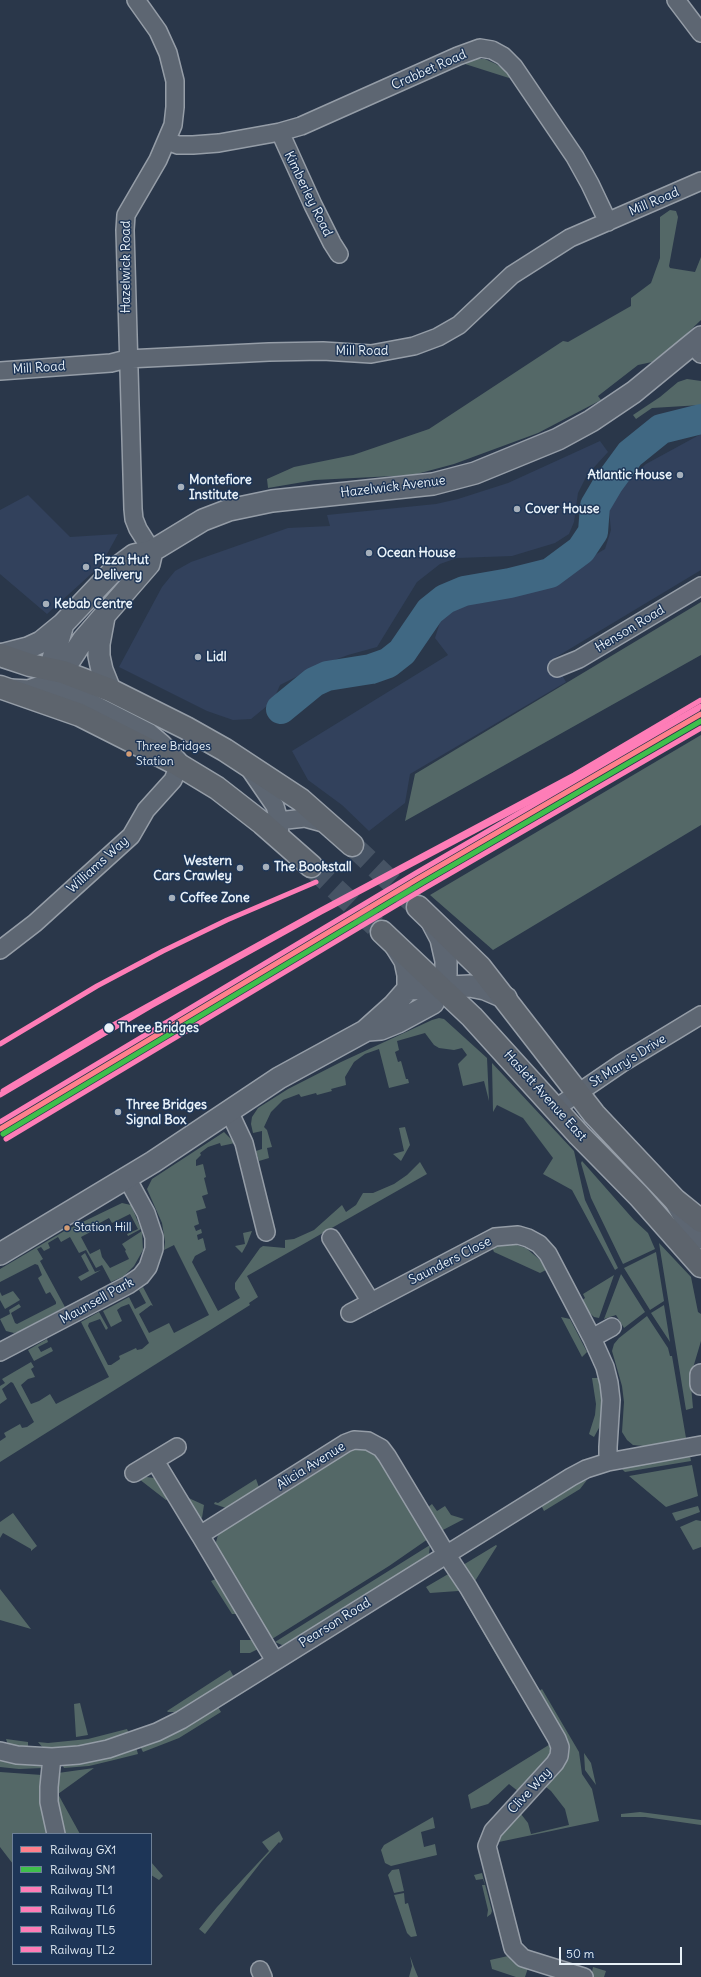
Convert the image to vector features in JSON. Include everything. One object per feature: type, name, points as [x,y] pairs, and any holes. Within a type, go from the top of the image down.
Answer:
[{"type":"main road","points":[[0,655],[55,675],[110,690],[186,728],[245,762],[301,800],[352,845]]},
{"type":"main road","points":[[5,689],[80,715],[179,765],[216,788],[274,828],[311,866]]},
{"type":"main road","name":"Haslett Avenue East","points":[[424,913],[480,966],[599,1120],[675,1200],[701,1221]]},
{"type":"main road","name":"Haslett Avenue East","points":[[387,936],[437,995],[460,1004],[579,1135],[639,1196],[701,1266]]},
{"type":"street","name":"Hazelwick Road","points":[[136,0],[158,31],[168,53],[175,81],[173,125],[167,141],[126,215],[124,250],[134,519],[152,551]]},
{"type":"street","points":[[676,0],[699,27]]},
{"type":"street","name":"Crabbet Road","points":[[167,141],[178,145],[219,143],[280,132],[319,119],[458,56],[480,48],[492,50],[503,56],[514,67],[575,157],[608,222]]},
{"type":"street","name":"Kimberley Road","points":[[280,132],[316,211],[339,254]]},
{"type":"street","name":"Mill Road","points":[[0,371],[111,363],[127,359],[269,352],[323,351],[371,354],[414,346],[438,337],[460,325],[512,275],[570,238],[701,181]]},
{"type":"street","name":"Hazelwick Avenue","points":[[0,655],[28,648],[41,642],[63,624],[115,569],[134,555],[152,551],[203,520],[241,507],[295,498],[433,484],[475,473],[558,439],[590,421],[634,392],[698,345]]},
{"type":"street","points":[[5,689],[29,691],[55,675],[148,564],[152,551]]},
{"type":"street","name":"Henson Road","points":[[557,668],[579,659],[701,586]]},
{"type":"street","points":[[105,614],[99,644],[99,656],[102,670],[110,690]]},
{"type":"street","name":"Hazelwick Avenue","points":[[55,675],[63,624]]},
{"type":"street","points":[[55,675],[64,691],[148,734],[161,745],[179,765]]},
{"type":"street","points":[[245,762],[270,797],[274,828],[304,818],[329,824]]},
{"type":"street","name":"Williams Way","points":[[0,950],[35,923],[131,836],[146,810],[172,780],[179,765]]},
{"type":"street","points":[[424,913],[441,939],[446,962],[446,975],[437,995]]},
{"type":"street","points":[[0,1254],[127,1178],[279,1078],[365,1030],[394,1005],[408,989],[408,975],[405,961],[387,936]]},
{"type":"street","points":[[365,1030],[381,1029],[398,1022],[437,995],[470,986],[484,989],[506,998]]},
{"type":"street","points":[[408,989],[437,995]]},
{"type":"street","name":"St Mary's Drive","points":[[556,1108],[622,1063],[701,1015]]},
{"type":"street","points":[[229,1111],[244,1143],[266,1232]]},
{"type":"street","name":"Maunsell Park","points":[[1,1349],[128,1285],[141,1276],[148,1267],[154,1249],[154,1237],[146,1213],[127,1178]]},
{"type":"street","points":[[675,1200],[691,1228],[701,1238]]},
{"type":"street","name":"Saunders Close","points":[[350,1313],[496,1238],[508,1235],[528,1238],[539,1244],[548,1254],[592,1338]]},
{"type":"street","points":[[331,1238],[371,1302]]},
{"type":"street","points":[[608,1462],[611,1400],[609,1383],[605,1367],[592,1338],[612,1327]]},
{"type":"street","points":[[701,1375],[701,1384]]},
{"type":"street","name":"Alicia Avenue","points":[[200,1535],[346,1444],[361,1440],[368,1441],[381,1448],[446,1554]]},
{"type":"street","name":"Pearson Road","points":[[0,1751],[18,1755],[52,1757],[79,1755],[108,1749],[157,1732],[181,1720],[446,1554],[586,1469],[608,1462],[701,1445]]},
{"type":"street","points":[[134,1473],[177,1447]]},
{"type":"street","points":[[155,1461],[275,1661]]},
{"type":"street","name":"Clive Way","points":[[446,1554],[468,1587],[553,1731],[560,1747],[559,1756],[555,1763],[493,1831],[488,1841],[487,1846],[511,1943],[517,1954],[523,1958],[584,1977]]},
{"type":"street","points":[[52,1757],[49,1787],[50,1802],[56,1833]]},
{"type":"shaded area","points":[[474,59],[485,59],[496,64],[511,75],[509,78],[465,64],[463,62]]},
{"type":"shaded area","points":[[670,210],[676,211],[678,217],[669,266],[670,268],[695,272],[701,257],[701,320],[678,342],[652,362],[638,365],[598,396],[601,400],[538,433],[454,464],[413,475],[315,480],[268,488],[267,479],[294,467],[353,455],[429,429],[563,341],[568,342],[631,306],[631,298],[651,283],[660,258],[660,217]]},
{"type":"shaded area","points":[[687,379],[701,381],[701,405],[652,408],[636,419],[633,415],[660,397],[678,382]]},
{"type":"shaded area","points":[[701,434],[701,570],[553,659],[566,682],[410,774],[405,803],[369,831],[342,805],[308,780],[292,751],[448,655],[435,638],[442,616],[462,599],[515,586],[521,591],[561,575],[605,549],[611,530],[609,511],[611,501],[616,492],[646,464]]},
{"type":"shaded area","points":[[600,441],[608,452],[587,475],[578,493],[574,522],[569,534],[555,543],[512,556],[457,558],[440,564],[417,582],[377,647],[348,655],[318,666],[280,685],[273,701],[251,719],[233,720],[207,711],[119,667],[162,587],[175,571],[191,562],[288,528],[330,526],[327,515],[436,504],[458,499],[508,483]]},
{"type":"shaded area","points":[[28,495],[70,537],[118,534],[101,565],[47,614],[0,574],[0,510]]},
{"type":"shaded area","points":[[701,602],[701,655],[405,821],[415,774]]},
{"type":"shaded area","points":[[701,735],[701,825],[493,950],[430,895]]},
{"type":"shaded area","points":[[439,1018],[444,1019],[487,1058],[489,1101],[484,1081],[463,1086],[458,1064],[467,1055],[462,1048],[454,1050],[439,1048],[434,1045],[425,1033],[397,1041],[399,1050],[395,1052],[398,1062],[401,1061],[406,1079],[408,1079],[409,1083],[389,1088],[379,1049],[365,1054],[354,1062],[345,1077],[346,1085],[317,1095],[316,1093],[301,1097],[299,1094],[283,1100],[271,1112],[264,1127],[267,1130],[272,1147],[267,1148],[269,1158],[259,1161],[256,1151],[262,1149],[262,1131],[253,1133],[251,1124],[252,1117],[258,1108],[288,1089],[341,1062]]},
{"type":"shaded area","points":[[492,1063],[574,1151],[585,1200],[618,1268],[615,1270],[572,1190],[543,1174],[553,1158],[523,1118],[497,1105],[493,1112]]},
{"type":"shaded area","points":[[405,1127],[410,1145],[401,1161],[393,1154],[404,1151],[399,1128]]},
{"type":"shaded area","points":[[224,1132],[235,1143],[221,1146],[220,1143],[208,1147],[200,1153],[201,1155],[196,1160],[196,1166],[203,1164],[206,1177],[204,1178],[208,1194],[202,1196],[206,1208],[196,1211],[199,1224],[194,1226],[196,1231],[201,1229],[202,1233],[197,1235],[198,1240],[203,1238],[206,1250],[195,1256],[192,1262],[218,1311],[240,1298],[235,1289],[235,1283],[263,1246],[285,1248],[285,1240],[294,1239],[314,1230],[342,1205],[346,1212],[356,1205],[363,1193],[373,1193],[394,1184],[407,1175],[420,1162],[427,1174],[247,1276],[258,1297],[249,1303],[250,1305],[0,1462],[0,1441],[6,1437],[4,1433],[20,1424],[22,1428],[27,1427],[34,1422],[13,1383],[11,1382],[2,1389],[7,1399],[0,1404],[0,1386],[5,1383],[2,1379],[31,1362],[34,1367],[31,1369],[35,1377],[28,1379],[21,1385],[31,1404],[50,1394],[56,1404],[109,1377],[81,1322],[99,1312],[108,1328],[106,1330],[100,1319],[89,1323],[88,1326],[108,1365],[111,1365],[120,1359],[119,1356],[136,1348],[137,1350],[142,1349],[149,1343],[129,1304],[117,1310],[122,1321],[111,1327],[103,1311],[129,1297],[135,1309],[146,1303],[139,1290],[143,1287],[153,1306],[151,1305],[139,1314],[149,1333],[169,1323],[174,1333],[209,1315],[174,1245],[164,1250],[165,1242],[162,1223],[147,1189],[152,1179]]},
{"type":"shaded area","points":[[582,1161],[634,1220],[648,1233],[655,1249],[623,1264],[591,1198],[581,1163]]},
{"type":"shaded area","points":[[122,1203],[131,1205],[141,1229],[128,1236],[127,1234],[138,1229],[130,1214],[112,1223],[109,1218],[96,1225],[98,1228],[81,1237],[90,1254],[100,1249],[102,1257],[110,1268],[129,1259],[122,1244],[142,1231],[143,1250],[134,1266],[124,1276],[111,1282],[102,1265],[96,1268],[86,1250],[79,1253],[70,1237],[61,1242],[58,1237],[48,1243],[50,1248],[44,1251],[41,1247],[37,1249],[43,1259],[40,1261],[65,1307],[18,1332],[14,1333],[6,1331],[0,1319],[10,1314],[9,1310],[19,1304],[21,1307],[11,1313],[15,1323],[17,1324],[56,1304],[56,1302],[50,1292],[46,1294],[38,1278],[42,1275],[38,1265],[35,1264],[0,1282],[0,1269],[66,1230]]},
{"type":"shaded area","points":[[252,1231],[242,1253],[235,1246],[245,1244],[243,1233]]},
{"type":"shaded area","points":[[659,1243],[691,1277],[698,1312],[701,1314],[701,1341],[693,1368],[691,1386],[693,1408],[686,1410]]},
{"type":"shaded area","points":[[508,1244],[526,1248],[540,1260],[546,1270],[540,1273],[494,1252],[492,1247]]},
{"type":"shaded area","points":[[656,1252],[664,1301],[650,1310],[624,1268]]},
{"type":"shaded area","points":[[85,1253],[95,1272],[101,1270],[81,1281],[78,1277],[89,1271],[81,1256]]},
{"type":"shaded area","points":[[621,1274],[645,1312],[624,1328],[616,1315],[604,1319]]},
{"type":"shaded area","points":[[614,1275],[599,1318],[594,1317],[585,1309],[581,1301],[585,1298],[583,1294]]},
{"type":"shaded area","points":[[13,1291],[20,1300],[5,1309],[0,1300],[0,1292],[2,1296]]},
{"type":"shaded area","points":[[664,1305],[670,1342],[651,1313]]},
{"type":"shaded area","points":[[647,1316],[668,1348],[670,1356],[672,1356],[686,1438],[654,1447],[633,1445],[627,1440],[622,1432],[624,1402],[622,1386],[612,1351],[614,1344],[619,1338]]},
{"type":"shaded area","points":[[561,1317],[570,1319],[587,1352],[582,1357]]},
{"type":"shaded area","points":[[47,1339],[48,1342],[38,1347],[41,1352],[51,1347],[53,1351],[34,1361],[28,1350]]},
{"type":"shaded area","points":[[592,1378],[599,1378],[603,1403],[600,1426],[594,1437],[589,1434],[595,1415],[596,1404]]},
{"type":"shaded area","points":[[349,1448],[366,1448],[381,1458],[428,1539],[389,1566],[272,1639],[217,1548],[216,1542],[218,1535],[222,1529]]},
{"type":"shaded area","points":[[683,1456],[690,1456],[691,1461],[625,1472],[622,1469]]},
{"type":"shaded area","points":[[692,1465],[698,1496],[666,1507],[629,1476]]},
{"type":"shaded area","points":[[146,1477],[155,1478],[159,1481],[170,1498],[166,1500],[139,1479]]},
{"type":"shaded area","points":[[256,1479],[260,1490],[229,1509],[214,1504],[215,1502],[218,1503]]},
{"type":"shaded area","points":[[587,1480],[580,1489],[544,1511],[541,1505],[578,1483]]},
{"type":"shaded area","points":[[182,1495],[204,1505],[202,1518],[198,1517]]},
{"type":"shaded area","points":[[432,1504],[437,1511],[445,1506],[451,1515],[464,1519],[441,1531],[427,1508]]},
{"type":"shaded area","points":[[698,1506],[700,1512],[676,1521],[672,1513]]},
{"type":"shaded area","points":[[13,1513],[37,1546],[31,1551],[31,1549],[3,1533],[0,1538],[0,1522]]},
{"type":"shaded area","points":[[696,1520],[701,1521],[701,1547],[693,1550],[680,1527]]},
{"type":"shaded area","points":[[430,1545],[429,1554],[425,1558],[288,1644],[282,1645],[275,1642]]},
{"type":"shaded area","points":[[496,1545],[497,1546],[475,1581],[472,1583],[463,1565]]},
{"type":"shaded area","points":[[450,1573],[461,1589],[458,1591],[430,1593],[426,1587]]},
{"type":"shaded area","points":[[218,1578],[240,1614],[232,1614],[211,1581]]},
{"type":"shaded area","points":[[0,1589],[11,1603],[31,1629],[0,1620]]},
{"type":"shaded area","points":[[462,1593],[516,1682],[513,1684],[461,1594]]},
{"type":"shaded area","points":[[240,1640],[255,1640],[258,1649],[250,1653],[240,1653]]},
{"type":"shaded area","points":[[230,1670],[234,1677],[179,1712],[167,1711]]},
{"type":"shaded area","points":[[542,1689],[579,1752],[582,1774],[592,1789],[599,1821],[494,1843],[495,1839],[528,1804],[529,1805],[521,1814],[528,1823],[531,1834],[569,1825],[565,1809],[551,1791],[546,1787],[538,1795],[537,1793],[562,1764],[539,1691]]},
{"type":"shaded area","points":[[80,1703],[88,1735],[76,1737],[74,1704]]},
{"type":"shaded area","points":[[218,1707],[221,1712],[179,1738],[143,1752],[140,1746],[176,1733]]},
{"type":"shaded area","points":[[127,1729],[130,1736],[89,1746],[44,1749],[38,1742],[48,1743],[88,1739]]},
{"type":"shaded area","points":[[6,1739],[28,1742],[28,1746],[25,1748],[8,1745]]},
{"type":"shaded area","points":[[552,1743],[550,1759],[519,1792],[509,1784],[488,1804],[471,1809],[468,1795]]},
{"type":"shaded area","points":[[136,1747],[138,1754],[89,1766],[64,1768],[63,1766],[67,1763]]},
{"type":"shaded area","points":[[584,1753],[591,1763],[596,1785],[585,1770]]},
{"type":"shaded area","points":[[0,1759],[39,1764],[43,1768],[19,1769],[0,1767]]},
{"type":"shaded area","points":[[94,1768],[58,1794],[79,1833],[64,1833],[56,1794],[58,1773]]},
{"type":"shaded area","points":[[0,1772],[42,1775],[49,1833],[12,1833],[12,1863],[0,1847]]},
{"type":"shaded area","points":[[640,1812],[701,1820],[701,1825],[645,1817],[621,1817],[621,1814]]},
{"type":"shaded area","points":[[433,1817],[435,1828],[421,1832],[424,1847],[435,1844],[437,1855],[391,1866],[385,1863],[381,1850],[384,1845]]},
{"type":"shaded area","points":[[279,1831],[283,1839],[262,1861],[205,1934],[199,1929],[217,1907],[269,1851],[262,1842]]},
{"type":"shaded area","points":[[152,1863],[163,1876],[159,1880],[152,1876]]},
{"type":"shaded area","points":[[399,1869],[404,1891],[394,1893],[388,1875],[392,1870]]},
{"type":"shaded area","points":[[482,1873],[492,1911],[487,1917],[488,1910],[482,1885],[485,1885],[483,1879],[476,1880],[474,1875]]},
{"type":"shaded area","points":[[404,1893],[405,1904],[408,1903],[417,1936],[411,1937],[407,1933],[394,1895]]},
{"type":"shaded area","points":[[410,1956],[418,1977],[409,1977],[412,1966]]},
{"type":"shaded area","points":[[508,1956],[528,1968],[525,1977],[516,1977],[492,1969],[490,1960]]},
{"type":"shaded area","points":[[593,1967],[606,1971],[604,1977],[587,1977],[588,1971],[592,1972]]},
{"type":"waterway","points":[[281,709],[314,682],[327,676],[371,669],[388,663],[402,652],[430,611],[445,599],[464,591],[510,583],[550,573],[581,550],[593,532],[595,506],[608,484],[630,454],[661,429],[701,419]]},
{"type":"tunnel","points":[[352,845],[418,907]]},
{"type":"tunnel","points":[[311,866],[382,932]]},
{"type":"rail line","name":"TL2","points":[[3,1091],[115,1024],[321,910],[574,775],[701,700]]},
{"type":"rail line","name":"TL5","points":[[0,1095],[151,1006],[321,912],[567,782],[701,706]]},
{"type":"rail line","name":"TL1","points":[[0,1122],[416,873],[698,709]]},
{"type":"rail line","name":"GX1","points":[[0,1129],[419,878],[701,714]]},
{"type":"rail line","name":"SN1","points":[[3,1134],[422,883],[701,721]]},
{"type":"rail line","name":"TL6","points":[[6,1139],[425,888],[701,728]]},
{"type":"rail line","name":"TL5","points":[[0,1044],[97,986],[163,951],[227,920],[316,882]]},
{"type":"place","name":"Atlantic House","points":[[680,475]]},
{"type":"place","name":"Montefiore Institute","points":[[181,487]]},
{"type":"place","name":"Cover House","points":[[517,509]]},
{"type":"place","name":"Ocean House","points":[[369,553]]},
{"type":"place","name":"Pizza Hut Delivery","points":[[86,567]]},
{"type":"place","name":"Kebab Centre","points":[[46,604]]},
{"type":"place","name":"Lidl","points":[[198,657]]},
{"type":"place","name":"Three Bridges Station","points":[[129,754]]},
{"type":"place","name":"The Bookstall","points":[[266,867]]},
{"type":"place","name":"Western Cars Crawley","points":[[240,868]]},
{"type":"place","name":"Coffee Zone","points":[[172,898]]},
{"type":"place","name":"Three Bridges","points":[[109,1028]]},
{"type":"place","name":"Three Bridges Signal Box","points":[[118,1112]]},
{"type":"place","name":"Station Hill","points":[[67,1228]]}]
